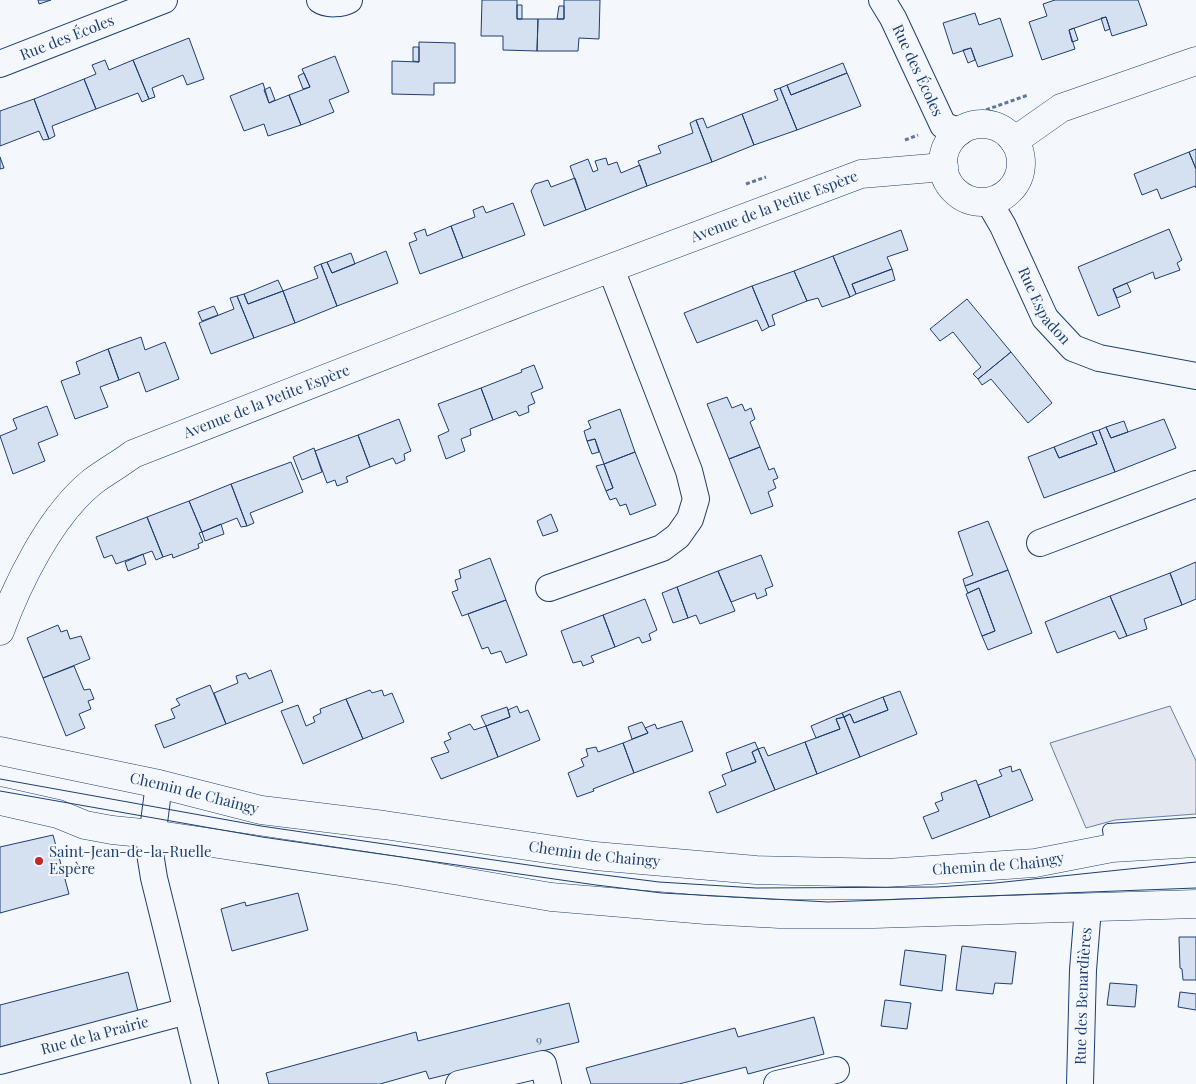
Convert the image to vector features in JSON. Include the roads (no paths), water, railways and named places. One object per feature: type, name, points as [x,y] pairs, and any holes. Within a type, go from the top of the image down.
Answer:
[{"type":"street","name":"Rue des Écoles","points":[[0,64],[164,0]]},
{"type":"street","points":[[320,0],[324,3],[346,2],[349,0]]},
{"type":"street","name":"Rue des Écoles","points":[[882,0],[893,18],[943,125],[960,132]]},
{"type":"street","points":[[1014,140],[1061,108],[1196,61]]},
{"type":"street","points":[[983,124],[1005,132],[1014,140],[1020,152],[1022,165],[1012,189],[1001,197],[989,202],[976,202],[964,198],[954,190],[947,179],[944,167],[945,153],[950,142],[960,132],[970,126],[983,124]]},
{"type":"street","name":"Avenue de la Petite Espère","points":[[0,631],[21,580],[63,512],[91,483],[133,454],[526,300],[861,174],[944,167]]},
{"type":"street","name":"Rue Espadon","points":[[989,202],[1003,226],[1045,318],[1073,348],[1099,358],[1196,376]]},
{"type":"street","points":[[549,588],[662,548],[678,536],[690,519],[696,499],[689,471],[611,269]]},
{"type":"street","points":[[1040,543],[1196,484]]},
{"type":"street","name":"Chemin de Chaingy","points":[[0,751],[159,784],[261,810],[384,825],[595,856],[756,870],[887,873],[1035,863],[1112,848],[1196,843]]},
{"type":"street","points":[[159,784],[150,853],[154,878],[205,1084]]},
{"type":"street","points":[[0,801],[58,814],[85,825],[112,830],[152,834],[551,896],[696,909],[780,914],[874,914],[1196,904]]},
{"type":"street","name":"Rue des Benardières","points":[[1080,1084],[1088,908]]},
{"type":"street","name":"Rue de la Prairie","points":[[0,1060],[187,1011]]},
{"type":"street","points":[[459,1084],[543,1064],[548,1084]]},
{"type":"street","points":[[777,1084],[836,1070]]},
{"type":"lane","points":[[1112,848],[1110,830],[1196,824]]},
{"type":"tram line","points":[[0,779],[261,826],[659,882],[756,888],[937,887],[995,883],[1196,862]]},
{"type":"tram line","points":[[0,791],[262,837],[662,893],[828,902],[1196,888]]},
{"type":"place","name":"Saint-Jean-de-la-Ruelle Espère","points":[[39,861]]}]
